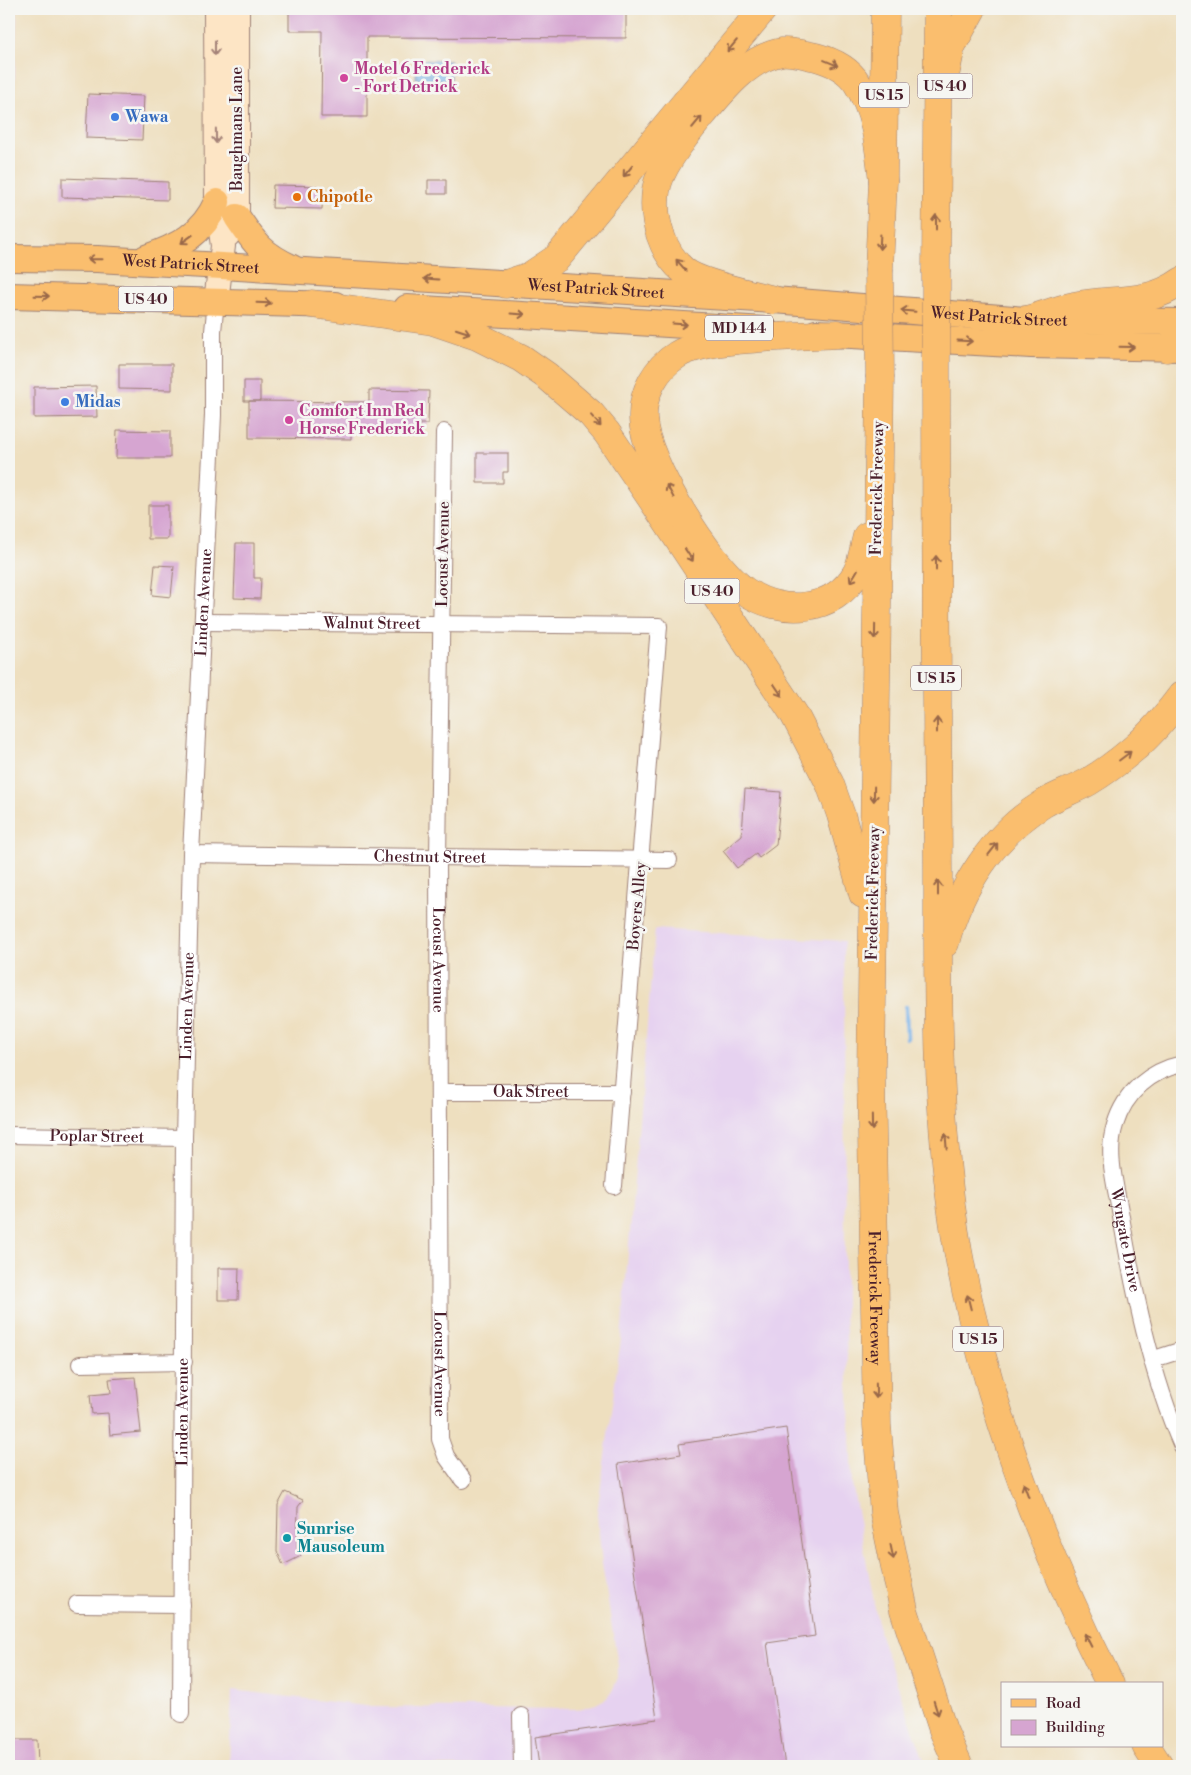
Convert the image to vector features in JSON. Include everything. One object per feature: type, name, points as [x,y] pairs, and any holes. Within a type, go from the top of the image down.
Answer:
[{"type":"highway","points":[[506,284],[530,276],[557,258],[763,9]]},
{"type":"highway","name":"Frederick Freeway","points":[[885,9],[883,181],[879,269],[880,378],[871,1075],[877,1425],[884,1513],[904,1610],[943,1730],[959,1766]]},
{"type":"highway","name":"US 15","points":[[938,9],[936,270],[938,971],[941,1086],[950,1192],[967,1294],[989,1383],[1026,1492],[1075,1614],[1109,1682]]},
{"type":"highway","name":"US 40","points":[[937,169],[947,61],[958,33],[972,9]]},
{"type":"highway","points":[[774,300],[704,280],[684,271],[671,254],[657,226],[656,190],[661,176],[691,129],[726,86],[751,65],[783,52],[821,59],[840,67],[857,82],[875,122],[883,181]]},
{"type":"highway","name":"US 40","points":[[1026,320],[1075,306],[1146,298],[1160,294],[1182,281]]},
{"type":"highway","name":"US 40","points":[[312,304],[433,321],[477,336],[521,358],[547,376],[590,414],[607,433],[794,714],[830,784],[844,824],[863,894],[867,930],[871,1075]]},
{"type":"highway","points":[[837,334],[760,338],[698,346],[678,354],[662,367],[651,383],[643,417],[644,432],[657,466],[678,507],[714,558],[744,590],[765,602],[785,607],[820,604],[836,596],[849,584],[858,570],[877,496]]},
{"type":"highway","points":[[938,971],[952,916],[979,867],[998,842],[1015,824],[1044,803],[1087,782],[1132,751],[1152,732],[1182,695]]},
{"type":"highway","points":[[1147,1748],[1159,1766]]},
{"type":"main road","name":"Baughmans Lane","points":[[216,9],[227,209]]},
{"type":"main road","name":"Baughmans Lane","points":[[216,301],[227,209],[237,9]]},
{"type":"main road","points":[[138,261],[165,252],[192,237],[210,218],[227,209],[255,244],[270,258],[297,271]]},
{"type":"main road","name":"West Patrick Street","points":[[9,258],[138,261],[222,256],[297,271],[774,300],[1026,320],[1182,322]]},
{"type":"main road","name":"West Patrick Street","points":[[9,296],[312,304],[450,310],[1031,345],[1177,345]]},
{"type":"street","name":"Linden Avenue","points":[[181,1714],[184,1138],[191,854],[204,622],[213,415],[213,331],[216,301]]},
{"type":"street","name":"Locust Avenue","points":[[444,432],[438,858],[440,1439],[446,1456],[463,1480]]},
{"type":"street","name":"Walnut Street","points":[[204,622],[660,626]]},
{"type":"street","name":"Boyers Alley","points":[[614,1186],[660,626]]},
{"type":"street","name":"Chestnut Street","points":[[191,854],[669,860]]},
{"type":"street","name":"Wyngate Drive","points":[[1182,1064],[1150,1075],[1136,1089],[1115,1124],[1111,1144],[1112,1165],[1126,1243],[1167,1408],[1182,1446]]},
{"type":"street","name":"Oak Street","points":[[440,1092],[622,1092]]},
{"type":"street","name":"Poplar Street","points":[[9,1135],[184,1138]]},
{"type":"street","points":[[1154,1359],[1182,1350]]},
{"type":"street","points":[[80,1364],[184,1362]]},
{"type":"street","points":[[76,1604],[182,1605]]},
{"type":"street","points":[[521,1716],[522,1766]]},
{"type":"shaded area","points":[[9,9],[17,9],[11,191],[9,191]]},
{"type":"shaded area","points":[[655,929],[844,941],[845,1309],[852,1483],[880,1635],[926,1766],[229,1766],[232,1690],[374,1707],[579,1709],[596,1704],[607,1698],[612,1691],[618,1678],[618,1665],[602,1564],[597,1514],[621,1339]]},
{"type":"water","points":[[416,60],[451,61],[451,80],[416,79]]},
{"type":"building","name":"Motel 6 Frederick - Fort Detrick","points":[[289,9],[626,9],[626,38],[367,37],[367,117],[321,117],[322,31],[289,31]]},
{"type":"building","name":"Wawa","points":[[88,94],[144,96],[142,140],[86,138]]},
{"type":"building","points":[[62,178],[168,182],[168,200],[62,197]]},
{"type":"building","points":[[428,180],[446,180],[446,194],[428,194]]},
{"type":"building","name":"Chipotle","points":[[273,185],[323,186],[322,209],[272,208]]},
{"type":"building","points":[[119,364],[172,364],[172,390],[119,389]]},
{"type":"building","points":[[244,381],[260,381],[260,401],[244,401]]},
{"type":"building","name":"Midas","points":[[96,386],[97,417],[34,418],[34,387]]},
{"type":"building","points":[[369,390],[429,391],[428,424],[419,424],[419,429],[351,428],[351,439],[249,438],[249,401],[369,402]]},
{"type":"building","points":[[117,430],[170,431],[170,458],[116,458]]},
{"type":"building","points":[[477,453],[508,453],[508,472],[503,472],[503,483],[477,483]]},
{"type":"building","points":[[148,505],[168,505],[168,539],[148,539]]},
{"type":"building","points":[[236,543],[254,543],[254,578],[261,578],[260,599],[234,598]]},
{"type":"building","points":[[155,565],[174,566],[171,597],[152,595]]},
{"type":"building","points":[[745,789],[781,792],[776,845],[759,858],[756,854],[737,868],[723,851],[742,835]]},
{"type":"building","points":[[218,1268],[239,1268],[238,1300],[218,1300]]},
{"type":"building","points":[[135,1377],[141,1432],[110,1435],[108,1413],[92,1414],[90,1395],[111,1393],[109,1379]]},
{"type":"building","points":[[786,1428],[815,1636],[767,1643],[785,1766],[539,1766],[535,1737],[657,1719],[618,1464],[681,1454],[679,1444]]},
{"type":"building","name":"Sunrise Mausoleum","points":[[285,1492],[303,1500],[298,1507],[297,1548],[301,1556],[283,1565],[277,1551],[278,1505]]},
{"type":"building","points":[[9,1740],[37,1740],[38,1766],[10,1766]]},
{"type":"waterway","points":[[906,1007],[907,1038]]},
{"type":"place","name":"Motel 6 Frederick - Fort Detrick","points":[[344,78]]},
{"type":"place","name":"Wawa","points":[[115,117]]},
{"type":"place","name":"Chipotle","points":[[297,197]]},
{"type":"place","name":"Midas","points":[[65,402]]},
{"type":"place","name":"Comfort Inn Red Horse Frederick","points":[[289,420]]},
{"type":"place","name":"Sunrise Mausoleum","points":[[287,1538]]}]
